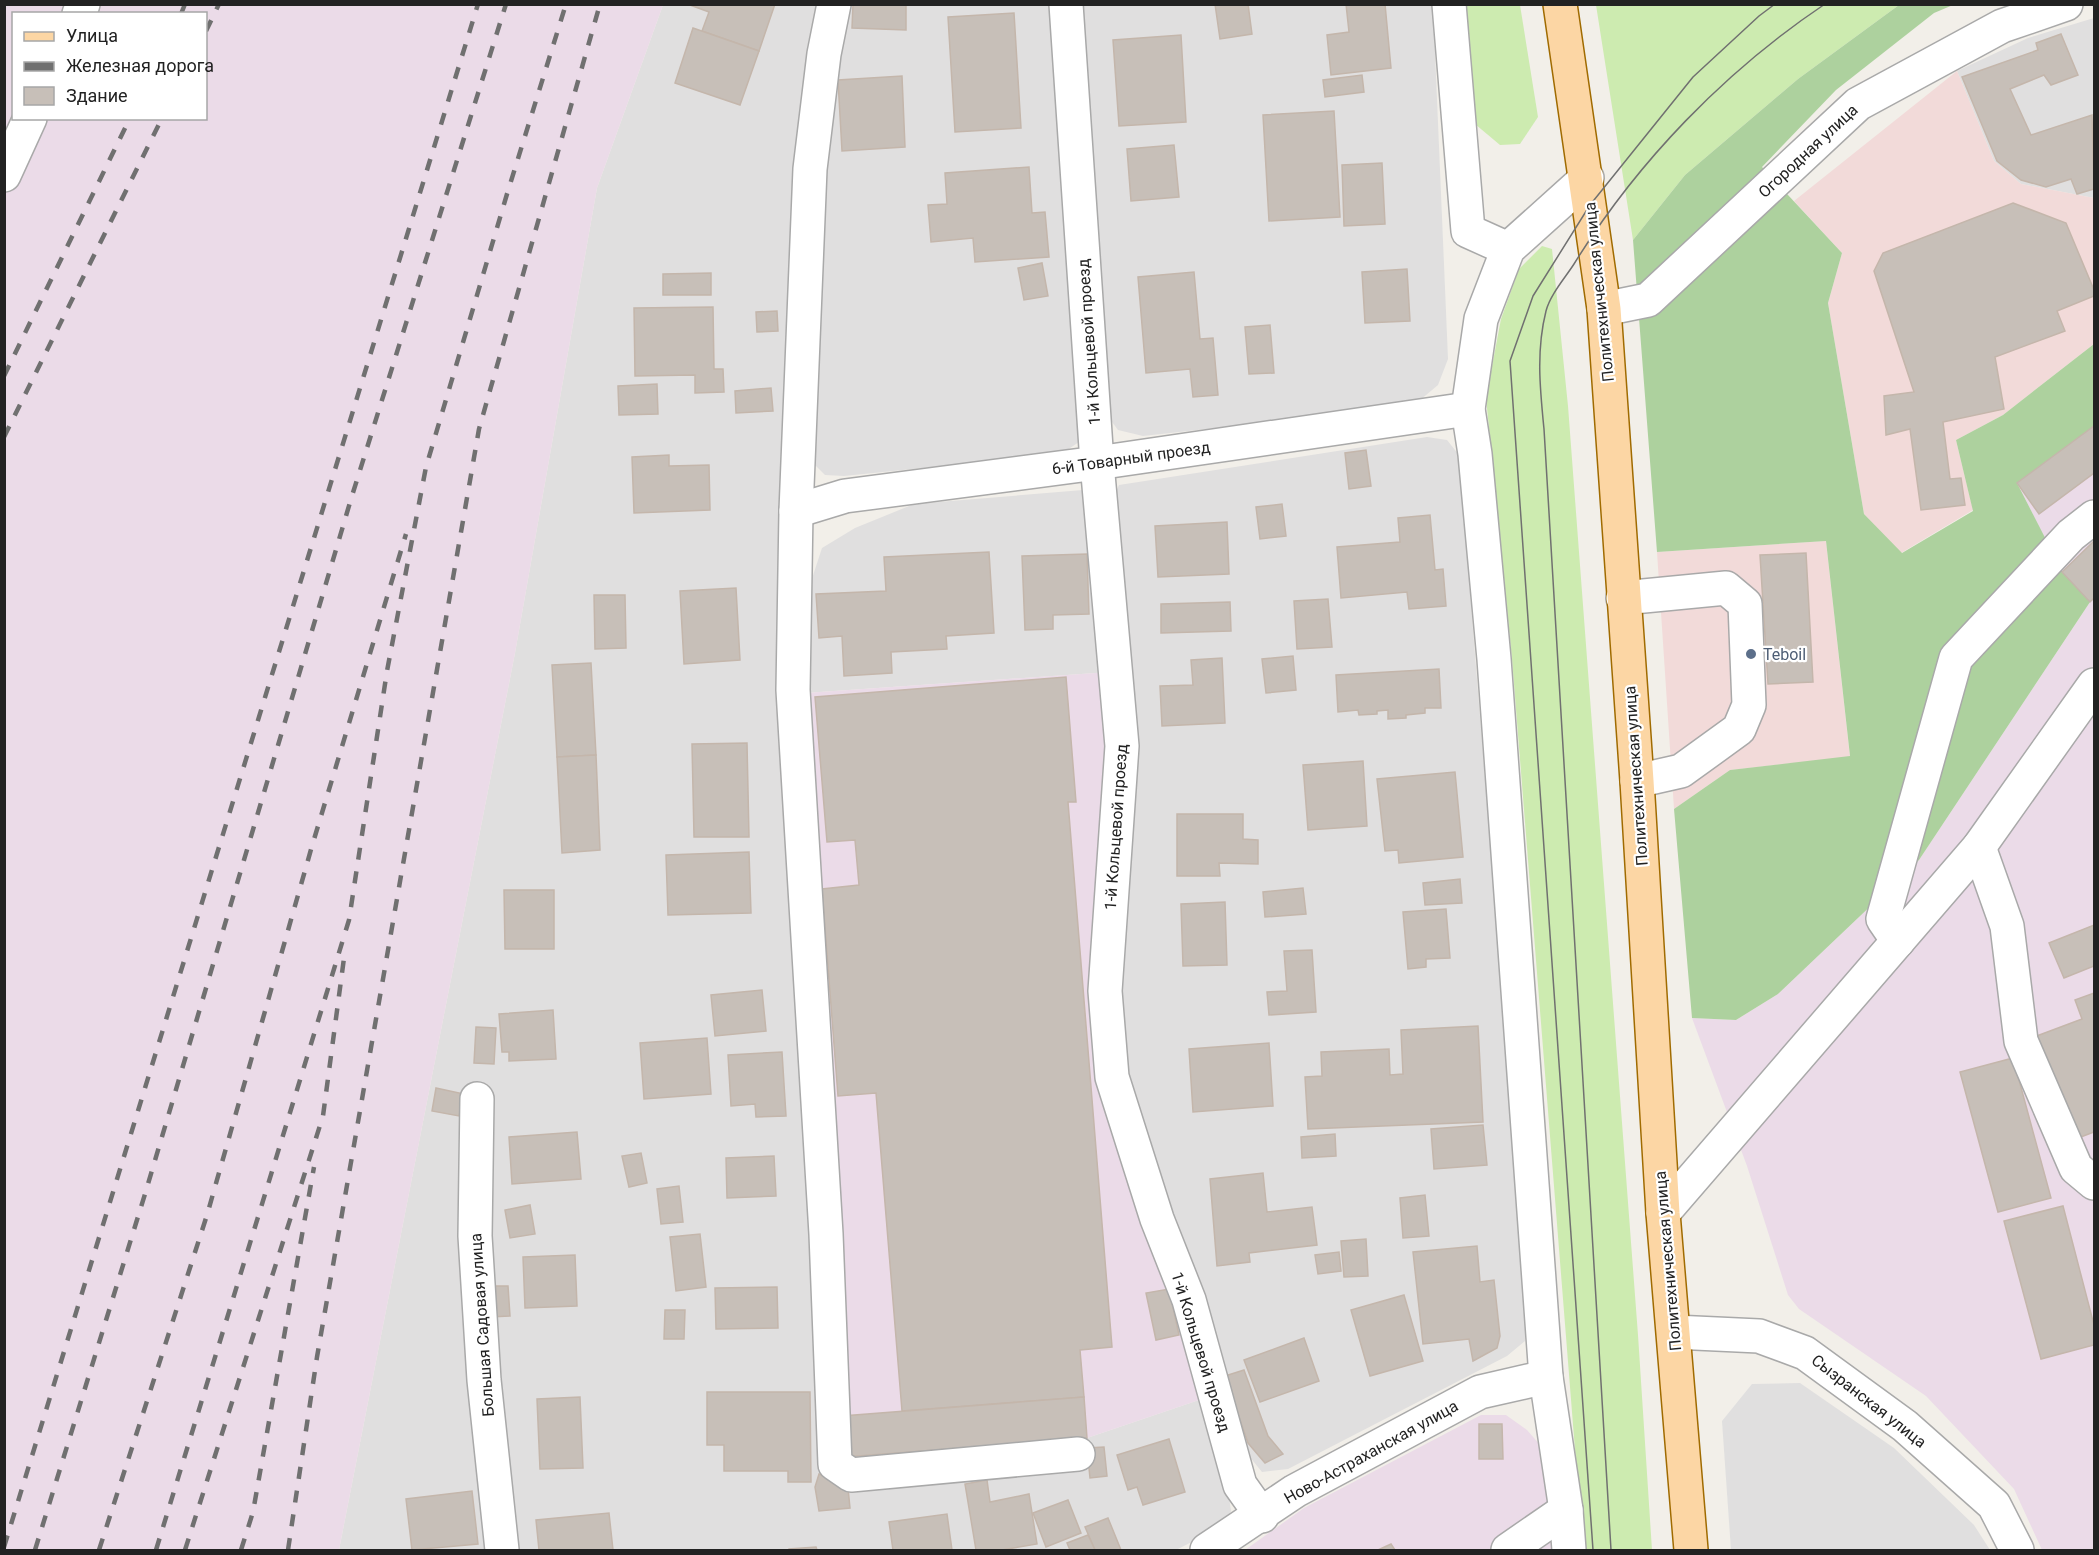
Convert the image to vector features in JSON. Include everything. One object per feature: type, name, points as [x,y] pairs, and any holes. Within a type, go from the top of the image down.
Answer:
[{"type":"main road","name":"Политехническая улица","points":[[1560,4],[1587,178],[1604,309],[1637,781],[1663,1213],[1691,1551]]},
{"type":"street","points":[[834,4],[824,54],[810,169],[796,511],[793,690],[826,1234],[835,1464],[851,1475],[1078,1454]]},
{"type":"street","name":"1-й Кольцевой проезд","points":[[1066,4],[1097,463],[1122,746],[1104,991],[1112,1077],[1156,1219],[1189,1300],[1240,1485],[1262,1516]]},
{"type":"street","points":[[1449,4],[1468,231],[1508,249]]},
{"type":"street","name":"Огородная улица","points":[[1604,309],[1648,300],[1858,104],[2002,26],[2066,4]]},
{"type":"street","points":[[4,174],[29,120]]},
{"type":"street","points":[[1569,1551],[1566,1510],[1546,1377],[1494,659],[1475,454],[1468,409],[1481,319],[1508,249],[1587,178]]},
{"type":"street","name":"6-й Товарный проезд","points":[[796,511],[845,496],[1097,463],[1468,409]]},
{"type":"street","points":[[1898,941],[1882,919],[1956,658],[2071,535],[2094,517]]},
{"type":"street","points":[[1623,598],[1726,588],[1745,604],[1749,705],[1739,729],[1681,771],[1637,781]]},
{"type":"street","points":[[1663,1213],[1979,847],[2094,685]]},
{"type":"street","points":[[1979,847],[2007,926],[2021,1041],[2076,1168],[2094,1183]]},
{"type":"street","name":"Большая Садовая улица","points":[[477,1099],[475,1236],[484,1380],[502,1551]]},
{"type":"street","name":"Сызранская улица","points":[[1674,1332],[1759,1336],[1805,1353],[1905,1426],[1994,1505],[2017,1551]]},
{"type":"street","name":"Ново-Астраханская улица","points":[[1207,1551],[1262,1516],[1295,1491],[1480,1392],[1546,1377]]},
{"type":"street","points":[[1508,1551],[1566,1510]]},
{"type":"shaded area","points":[[5,5],[663,5],[597,188],[515,653],[339,1550],[5,1550]]},
{"type":"shaded area","points":[[663,5],[816,5],[807,48],[797,167],[784,690],[1083,1471],[1087,1438],[1199,1400],[1227,1483],[1231,1511],[1223,1526],[1176,1550],[339,1550],[515,653],[597,188]]},
{"type":"shaded area","points":[[845,5],[1059,5],[1082,440],[1061,454],[844,476],[825,475],[812,462],[818,171]]},
{"type":"shaded area","points":[[1075,5],[1433,5],[1448,359],[1438,385],[1413,406],[1143,436],[1118,430],[1104,411]]},
{"type":"shaded area","points":[[2094,18],[2094,198],[2021,184],[1994,161],[1957,71],[2028,38]]},
{"type":"shaded area","points":[[1957,71],[1994,161],[2021,184],[2094,198],[2094,344],[2003,415],[1956,440],[1973,510],[1901,553],[1864,514],[1828,303],[1842,253],[1794,201]]},
{"type":"shaded area","points":[[2094,426],[2094,1550],[2042,1550],[2014,1489],[1926,1396],[1799,1309],[1788,1295],[1747,1166],[1692,1018],[1736,1020],[1778,994],[1919,860],[2090,602],[2062,572],[2017,483]]},
{"type":"shaded area","points":[[1427,437],[1447,440],[1459,455],[1528,1315],[1525,1341],[1507,1356],[1288,1469],[1262,1472],[1240,1445],[1124,1077],[1116,989],[1139,751],[1113,498],[1119,485]]},
{"type":"shaded area","points":[[1083,490],[1110,672],[805,693],[805,600],[822,548],[855,528],[914,504]]},
{"type":"shaded area","name":"Teboil","points":[[1826,541],[1850,757],[1730,770],[1674,809],[1657,552]]},
{"type":"shaded area","points":[[1110,672],[1092,988],[1181,1306],[1199,1400],[1087,1438],[1083,1471],[850,1484],[805,693]]},
{"type":"shaded area","points":[[1800,1383],[1894,1448],[1974,1525],[1990,1550],[1731,1550],[1722,1421],[1752,1384]]},
{"type":"shaded area","points":[[1481,1415],[1506,1415],[1527,1430],[1541,1446],[1557,1550],[1245,1550],[1304,1508]]},
{"type":"green space","points":[[1463,5],[1520,5],[1538,117],[1520,144],[1500,145],[1475,124]]},
{"type":"green space","points":[[1596,5],[1899,5],[1798,79],[1685,175],[1633,240]]},
{"type":"green space","points":[[1899,5],[1953,5],[1934,13],[1836,90],[1762,167],[1842,253],[1828,303],[1864,514],[1902,553],[1973,511],[1956,440],[2003,415],[2094,344],[2094,426],[2017,483],[2062,571],[2090,602],[1919,860],[1778,994],[1736,1020],[1692,1018],[1674,809],[1730,770],[1850,756],[1826,541],[1657,552],[1633,240],[1685,175],[1798,79]]},
{"type":"green space","points":[[1542,246],[1552,249],[1568,406],[1652,1550],[1583,1550],[1512,659],[1486,398],[1501,319],[1519,269]]},
{"type":"building","points":[[775,4],[759,51],[702,31],[709,12],[690,5]]},
{"type":"building","points":[[853,4],[906,4],[906,30],[852,28]]},
{"type":"building","points":[[1215,4],[1248,4],[1252,34],[1220,39]]},
{"type":"building","points":[[1346,4],[1385,4],[1391,68],[1331,75],[1327,35],[1349,32]]},
{"type":"building","points":[[1014,13],[1021,128],[955,132],[948,17]]},
{"type":"building","points":[[693,28],[759,51],[740,105],[675,83]]},
{"type":"building","points":[[2061,34],[2078,75],[2051,85],[2044,75],[2010,89],[2031,135],[2092,115],[2094,189],[2077,194],[2071,179],[2046,187],[2021,180],[1997,161],[1962,77],[2038,50],[2036,43]]},
{"type":"building","points":[[1181,35],[1186,122],[1119,126],[1113,40]]},
{"type":"building","points":[[1362,75],[1364,92],[1325,97],[1323,80]]},
{"type":"building","points":[[902,76],[905,147],[842,151],[838,80]]},
{"type":"building","points":[[1334,111],[1340,217],[1269,221],[1263,115]]},
{"type":"building","points":[[1174,145],[1179,197],[1131,201],[1127,149]]},
{"type":"building","points":[[1382,163],[1385,224],[1344,226],[1342,165]]},
{"type":"building","points":[[1029,167],[1032,213],[1045,212],[1049,257],[975,262],[973,238],[931,242],[928,205],[947,204],[945,173]]},
{"type":"building","points":[[2013,203],[2066,223],[2094,290],[2094,296],[2057,311],[2065,331],[1995,357],[2004,409],[1943,422],[1950,479],[1961,478],[1965,505],[1921,510],[1910,429],[1886,435],[1884,396],[1914,392],[1874,271],[1883,253]]},
{"type":"building","points":[[1042,263],[1048,296],[1024,300],[1018,268]]},
{"type":"building","points":[[1407,269],[1410,321],[1365,323],[1362,272]]},
{"type":"building","points":[[1194,272],[1200,339],[1213,338],[1218,395],[1193,397],[1190,369],[1146,373],[1138,277]]},
{"type":"building","points":[[711,273],[711,295],[663,295],[663,274]]},
{"type":"building","points":[[713,307],[714,369],[723,369],[724,392],[695,393],[695,375],[635,376],[634,308]]},
{"type":"building","points":[[777,311],[778,331],[757,332],[756,312]]},
{"type":"building","points":[[1270,325],[1274,373],[1249,374],[1245,327]]},
{"type":"building","points":[[657,384],[658,414],[619,415],[618,386]]},
{"type":"building","points":[[771,388],[773,411],[736,413],[735,391]]},
{"type":"building","points":[[2094,426],[2094,473],[2039,514],[2017,483]]},
{"type":"building","points":[[1366,450],[1371,486],[1349,489],[1345,453]]},
{"type":"building","points":[[669,455],[669,466],[709,465],[710,510],[634,513],[632,457]]},
{"type":"building","points":[[1282,504],[1286,536],[1260,539],[1256,507]]},
{"type":"building","points":[[1430,515],[1435,570],[1443,569],[1446,606],[1409,609],[1407,592],[1341,598],[1337,547],[1400,542],[1398,518]]},
{"type":"building","points":[[1227,522],[1229,574],[1158,577],[1155,526]]},
{"type":"building","points":[[2094,541],[2094,598],[2090,602],[2062,572]]},
{"type":"building","points":[[989,552],[994,633],[946,636],[947,649],[891,652],[892,673],[844,676],[842,636],[819,638],[816,594],[886,591],[884,557]]},
{"type":"building","points":[[1806,553],[1813,682],[1768,684],[1760,555]]},
{"type":"building","points":[[1087,554],[1089,614],[1053,615],[1053,629],[1025,630],[1022,556]]},
{"type":"building","points":[[736,588],[740,660],[684,664],[680,591]]},
{"type":"building","points":[[594,595],[625,595],[626,648],[595,649]]},
{"type":"building","points":[[1328,599],[1332,647],[1297,649],[1294,601]]},
{"type":"building","points":[[1230,602],[1231,631],[1161,633],[1161,604]]},
{"type":"building","points":[[1293,656],[1296,690],[1266,693],[1262,659]]},
{"type":"building","points":[[1222,658],[1225,723],[1162,726],[1160,686],[1193,685],[1191,660]]},
{"type":"building","points":[[591,663],[596,755],[557,757],[552,665]]},
{"type":"building","points":[[1439,669],[1441,708],[1425,708],[1425,713],[1406,715],[1406,718],[1388,719],[1388,710],[1377,711],[1377,714],[1359,715],[1358,710],[1338,712],[1336,675]]},
{"type":"building","points":[[1066,677],[1076,802],[1068,802],[1112,1347],[1080,1350],[1084,1397],[902,1411],[876,1093],[838,1096],[822,889],[859,885],[855,840],[827,842],[815,697]]},
{"type":"building","points":[[747,743],[749,837],[694,837],[692,744]]},
{"type":"building","points":[[596,755],[600,850],[562,853],[557,757]]},
{"type":"building","points":[[1363,761],[1367,826],[1308,830],[1303,765]]},
{"type":"building","points":[[1455,772],[1463,857],[1399,863],[1398,850],[1385,851],[1377,779]]},
{"type":"building","points":[[1177,814],[1243,814],[1243,839],[1258,840],[1258,864],[1219,863],[1220,876],[1177,876]]},
{"type":"building","points":[[749,852],[751,913],[668,915],[666,855]]},
{"type":"building","points":[[1460,879],[1462,903],[1425,905],[1423,883]]},
{"type":"building","points":[[1303,888],[1306,914],[1265,917],[1263,892]]},
{"type":"building","points":[[504,890],[554,890],[554,949],[505,949]]},
{"type":"building","points":[[1225,902],[1227,965],[1183,966],[1181,904]]},
{"type":"building","points":[[1446,909],[1450,958],[1426,959],[1426,967],[1408,969],[1403,912]]},
{"type":"building","points":[[2094,925],[2094,966],[2064,978],[2049,943]]},
{"type":"building","points":[[1312,950],[1316,1012],[1269,1015],[1267,992],[1287,991],[1284,951]]},
{"type":"building","points":[[762,990],[766,1031],[715,1036],[711,995]]},
{"type":"building","points":[[2094,993],[2094,1132],[2073,1140],[2034,1037],[2082,1019],[2075,1000]]},
{"type":"building","points":[[553,1010],[556,1059],[509,1061],[509,1052],[502,1052],[499,1014]]},
{"type":"building","points":[[1478,1026],[1483,1122],[1308,1129],[1305,1077],[1322,1076],[1321,1052],[1389,1049],[1390,1075],[1403,1074],[1401,1030]]},
{"type":"building","points":[[476,1027],[496,1028],[494,1064],[474,1063]]},
{"type":"building","points":[[707,1038],[711,1094],[644,1099],[640,1043]]},
{"type":"building","points":[[1269,1043],[1273,1106],[1193,1112],[1189,1049]]},
{"type":"building","points":[[782,1052],[786,1116],[756,1117],[755,1104],[731,1106],[728,1055]]},
{"type":"building","points":[[2013,1058],[2051,1198],[1998,1212],[1960,1072]]},
{"type":"building","points":[[436,1088],[464,1094],[459,1116],[432,1111]]},
{"type":"building","points":[[1483,1125],[1487,1165],[1434,1169],[1431,1129]]},
{"type":"building","points":[[577,1132],[581,1179],[512,1184],[509,1137]]},
{"type":"building","points":[[1335,1134],[1336,1156],[1302,1158],[1301,1137]]},
{"type":"building","points":[[641,1153],[647,1183],[629,1187],[622,1156]]},
{"type":"building","points":[[774,1156],[776,1196],[727,1198],[726,1158]]},
{"type":"building","points":[[1263,1173],[1267,1212],[1312,1207],[1317,1245],[1249,1253],[1250,1262],[1217,1266],[1210,1179]]},
{"type":"building","points":[[679,1186],[683,1222],[661,1224],[657,1189]]},
{"type":"building","points":[[1425,1195],[1429,1236],[1403,1238],[1400,1198]]},
{"type":"building","points":[[530,1205],[535,1234],[510,1238],[505,1210]]},
{"type":"building","points":[[2063,1206],[2094,1325],[2094,1345],[2041,1359],[2004,1221]]},
{"type":"building","points":[[700,1234],[706,1287],[676,1291],[670,1237]]},
{"type":"building","points":[[1366,1239],[1368,1276],[1344,1277],[1341,1241]]},
{"type":"building","points":[[1477,1246],[1480,1282],[1494,1280],[1500,1336],[1497,1348],[1473,1361],[1469,1339],[1423,1344],[1413,1252]]},
{"type":"building","points":[[1339,1252],[1341,1271],[1318,1274],[1315,1255]]},
{"type":"building","points":[[575,1255],[577,1306],[525,1308],[523,1257]]},
{"type":"building","points":[[489,1286],[508,1286],[510,1316],[490,1317]]},
{"type":"building","points":[[777,1287],[778,1328],[716,1329],[715,1288]]},
{"type":"building","points":[[1169,1289],[1179,1335],[1156,1340],[1146,1293]]},
{"type":"building","points":[[1404,1295],[1423,1361],[1370,1376],[1351,1310]]},
{"type":"building","points":[[665,1310],[685,1310],[684,1339],[664,1339]]},
{"type":"building","points":[[1304,1338],[1319,1381],[1260,1402],[1244,1360]]},
{"type":"building","points":[[1244,1370],[1268,1436],[1283,1454],[1265,1463],[1248,1443],[1225,1376]]},
{"type":"building","points":[[707,1392],[810,1392],[811,1482],[788,1482],[788,1471],[724,1471],[724,1445],[707,1445]]},
{"type":"building","points":[[580,1397],[583,1468],[540,1469],[537,1399]]},
{"type":"building","points":[[1084,1397],[1087,1438],[845,1457],[842,1416]]},
{"type":"building","points":[[1479,1424],[1502,1424],[1503,1459],[1479,1459]]},
{"type":"building","points":[[1169,1439],[1185,1492],[1143,1505],[1137,1487],[1128,1490],[1117,1455]]},
{"type":"building","points":[[1104,1447],[1107,1476],[1090,1478],[1087,1448]]},
{"type":"building","points":[[819,1474],[848,1488],[850,1508],[819,1511],[815,1487]]},
{"type":"building","points":[[987,1480],[990,1502],[1029,1494],[1037,1544],[1002,1550],[976,1550],[965,1484]]},
{"type":"building","points":[[472,1491],[478,1544],[412,1550],[406,1499]]},
{"type":"building","points":[[1068,1500],[1081,1533],[1046,1547],[1033,1513]]},
{"type":"building","points":[[609,1513],[613,1550],[539,1550],[536,1520]]},
{"type":"building","points":[[947,1514],[952,1550],[893,1550],[889,1522]]},
{"type":"building","points":[[1108,1518],[1121,1550],[1095,1550],[1085,1527]]},
{"type":"building","points":[[1088,1535],[1095,1550],[1070,1550],[1067,1543]]},
{"type":"building","points":[[1391,1544],[1395,1550],[1378,1550]]},
{"type":"building","points":[[816,1547],[817,1550],[789,1550],[789,1549]]},
{"type":"tram line","points":[[1593,1550],[1510,361],[1533,296],[1590,205],[1693,77],[1775,4]]},
{"type":"tram line","points":[[1611,1550],[1540,385],[1543,326],[1548,305],[1558,287],[1599,226],[1655,155],[1718,89],[1788,30],[1825,4]]},
{"type":"railway","points":[[182,12],[185,4]]},
{"type":"railway","points":[[207,29],[219,4]]},
{"type":"railway","points":[[4,1547],[478,4]]},
{"type":"railway","points":[[35,1550],[145,1194],[351,499],[506,4]]},
{"type":"railway","points":[[156,1550],[349,920],[387,671],[426,467],[566,4]]},
{"type":"railway","points":[[288,1550],[317,1357],[479,429],[600,4]]},
{"type":"railway","points":[[4,376],[129,120]]},
{"type":"railway","points":[[4,437],[161,120]]},
{"type":"railway","points":[[99,1550],[207,1215],[312,846],[406,534]]},
{"type":"railway","points":[[185,1550],[323,1116],[344,958]]},
{"type":"railway","points":[[241,1550],[253,1512],[314,1167]]},
{"type":"place","name":"Teboil","points":[[1751,654]]}]
